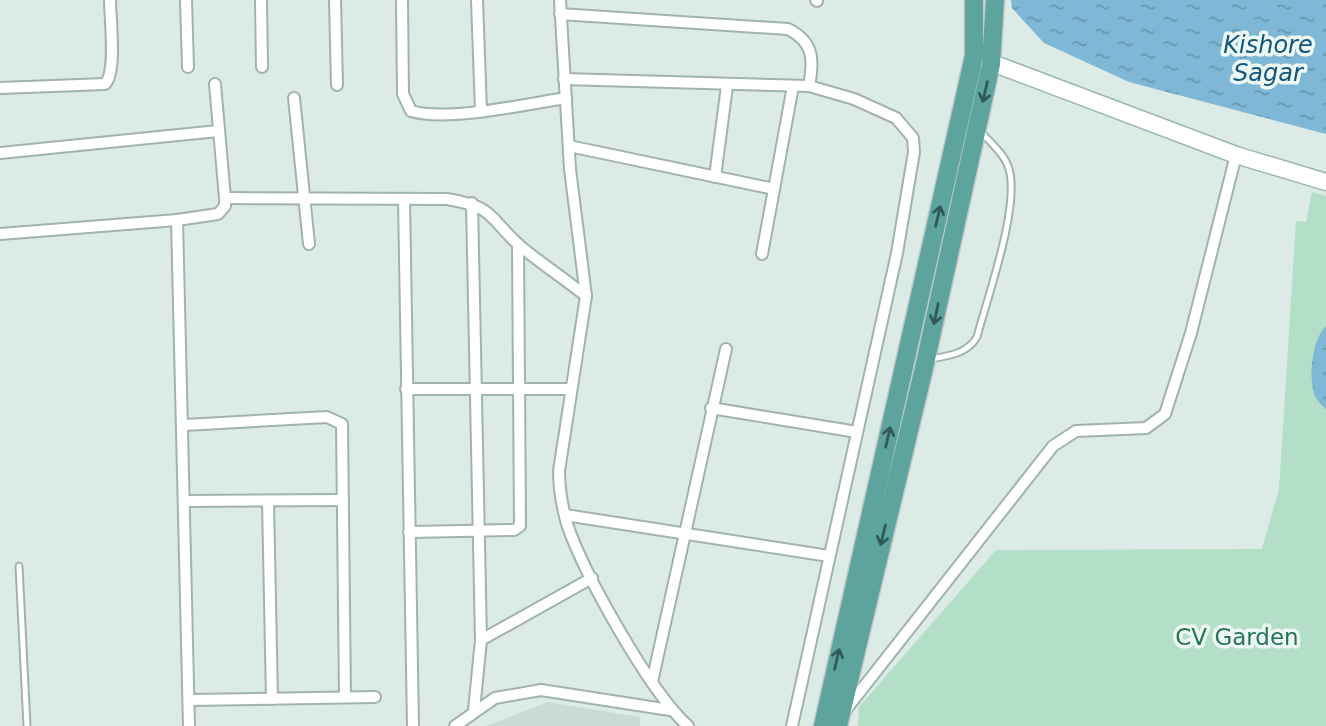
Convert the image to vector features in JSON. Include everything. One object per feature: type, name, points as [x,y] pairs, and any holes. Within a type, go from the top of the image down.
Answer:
[{"type":"main road","points":[[833,724],[974,57],[974,0]]},
{"type":"main road","points":[[833,724],[926,360],[991,64],[995,0]]},
{"type":"street","points":[[0,88],[105,84],[109,80],[112,63],[110,0]]},
{"type":"street","points":[[186,0],[188,67]]},
{"type":"street","points":[[261,0],[262,67]]},
{"type":"street","points":[[335,0],[337,85]]},
{"type":"street","points":[[402,0],[403,94],[411,111],[423,115],[481,111],[566,98]]},
{"type":"street","points":[[477,0],[481,111]]},
{"type":"street","points":[[560,0],[569,146],[586,296],[559,471],[559,495],[592,578],[670,710],[688,726]]},
{"type":"street","points":[[560,14],[788,29],[803,37],[810,52],[809,86]]},
{"type":"street","points":[[974,57],[1236,155],[1326,182]]},
{"type":"street","points":[[564,79],[727,86],[809,86],[854,99],[896,118],[913,138],[915,152],[897,253],[792,726]]},
{"type":"street","points":[[0,234],[177,220],[218,214],[225,206],[225,198],[215,84]]},
{"type":"street","points":[[715,177],[727,86]]},
{"type":"street","points":[[762,254],[793,86]]},
{"type":"street","points":[[294,97],[309,244]]},
{"type":"street","points":[[0,153],[218,131]]},
{"type":"street","points":[[569,146],[774,189]]},
{"type":"street","points":[[833,724],[1053,446],[1076,430],[1146,428],[1165,414],[1191,332],[1236,155]]},
{"type":"street","points":[[225,198],[404,199],[472,203],[499,221],[518,244],[586,296]]},
{"type":"street","points":[[404,199],[413,726]]},
{"type":"street","points":[[472,203],[481,640],[474,710]]},
{"type":"street","points":[[177,220],[185,425],[189,726]]},
{"type":"street","points":[[409,531],[514,530],[522,521],[518,244]]},
{"type":"street","points":[[652,682],[726,349]]},
{"type":"street","points":[[406,389],[572,389]]},
{"type":"street","points":[[711,408],[857,432]]},
{"type":"street","points":[[185,425],[335,419],[342,424],[345,698]]},
{"type":"street","points":[[186,501],[343,500]]},
{"type":"street","points":[[268,501],[272,699]]},
{"type":"street","points":[[565,515],[829,556]]},
{"type":"street","points":[[481,640],[592,578]]},
{"type":"street","points":[[456,726],[474,710],[495,698],[541,690],[670,710]]},
{"type":"street","points":[[189,701],[376,697]]},
{"type":"lane","points":[[926,360],[957,354],[972,346],[977,337],[1008,218],[1012,186],[1008,165],[977,127]]},
{"type":"lane","points":[[19,566],[27,726]]},
{"type":"shaded area","points":[[548,702],[640,717],[640,726],[486,726]]},
{"type":"green space","name":"CV Garden","points":[[1312,192],[1326,196],[1326,726],[858,726],[859,707],[996,550],[1262,549],[1279,489],[1296,221],[1306,222]]},
{"type":"water","name":"Kishore Sagar","points":[[1011,0],[1326,0],[1326,134],[1129,82],[1044,43],[1012,8]]},
{"type":"water","points":[[1326,326],[1326,409],[1315,396],[1312,369],[1317,340]]}]
